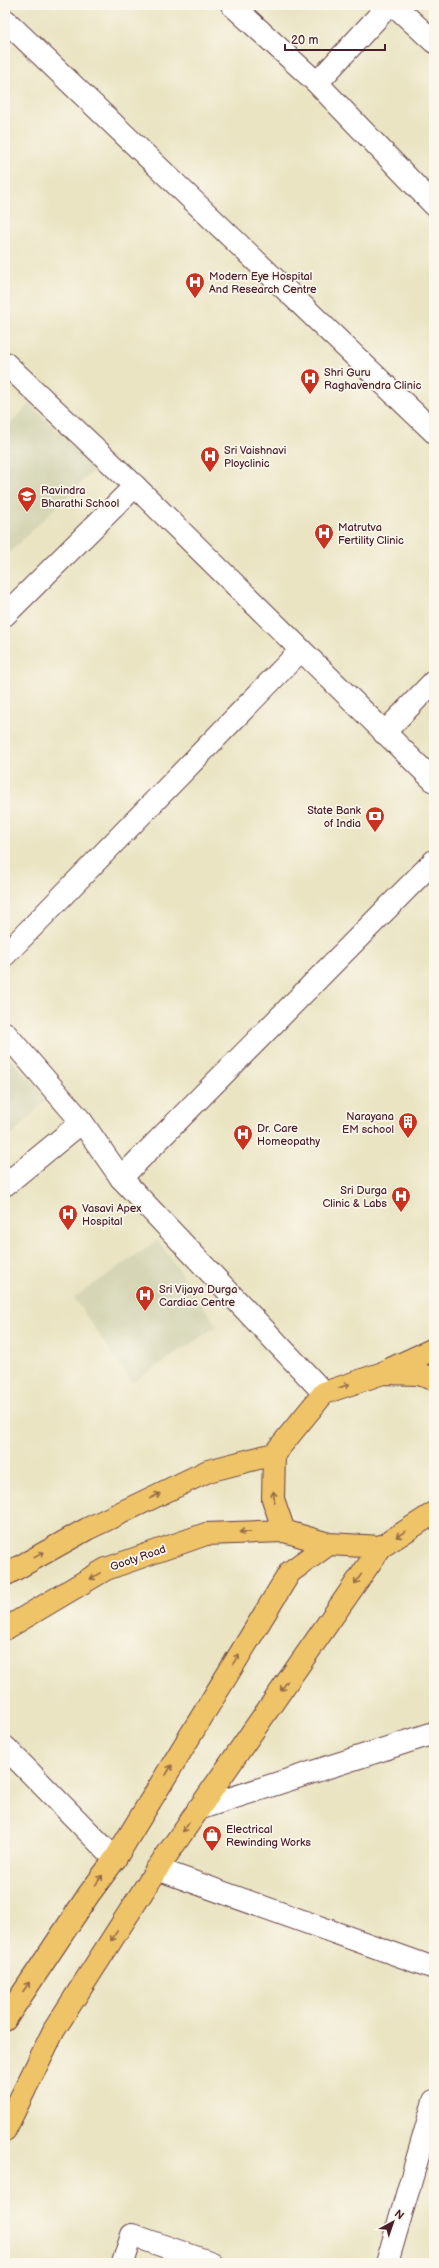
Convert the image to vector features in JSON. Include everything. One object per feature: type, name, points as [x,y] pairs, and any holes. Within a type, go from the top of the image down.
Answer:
[{"type":"main road","points":[[5,1574],[87,1529],[208,1471],[274,1454],[324,1393],[383,1373],[434,1349]]},
{"type":"main road","points":[[383,1373],[420,1374],[434,1379]]},
{"type":"main road","points":[[274,1454],[273,1499],[284,1531]]},
{"type":"main road","points":[[5,2130],[54,2030],[157,1869],[381,1547],[434,1514]]},
{"type":"main road","name":"Gooty Road","points":[[5,1629],[106,1569],[206,1534],[284,1531],[328,1544],[381,1547]]},
{"type":"main road","points":[[5,2020],[63,1932],[115,1859],[290,1572],[328,1544]]},
{"type":"street","points":[[232,5],[317,83],[434,204]]},
{"type":"street","points":[[317,83],[389,5]]},
{"type":"street","points":[[394,5],[434,42]]},
{"type":"street","points":[[5,20],[434,432]]},
{"type":"street","points":[[5,363],[136,486],[434,781]]},
{"type":"street","points":[[5,615],[136,486]]},
{"type":"street","points":[[5,955],[301,650]]},
{"type":"street","points":[[384,733],[434,681]]},
{"type":"street","points":[[121,1178],[434,861]]},
{"type":"street","points":[[5,1033],[82,1122],[121,1178],[324,1393]]},
{"type":"street","points":[[5,1185],[82,1122]]},
{"type":"street","points":[[198,1810],[434,1733]]},
{"type":"street","points":[[5,1747],[115,1859]]},
{"type":"street","points":[[157,1869],[434,1968]]},
{"type":"street","points":[[387,2263],[434,2101]]},
{"type":"street","points":[[123,2263],[132,2234],[212,2263]]},
{"type":"shaded area","name":"Ravindra Bharathi School","points":[[30,404],[95,469],[5,557],[5,429]]},
{"type":"shaded area","points":[[5,1054],[48,1097],[5,1143]]},
{"type":"shaded area","name":"Sri Vijaya Durga Cardiac Centre","points":[[158,1240],[217,1326],[132,1383],[74,1298]]},
{"type":"place","name":"Modern Eye Hospital And Research Centre","points":[[195,299]]},
{"type":"place","name":"Shri Guru Raghavendra Clinic","points":[[310,395]]},
{"type":"place","name":"Sri Vaishnavi Ployclinic","points":[[210,473]]},
{"type":"place","name":"Ravindra Bharathi School","points":[[27,513]]},
{"type":"place","name":"Matrutva Fertility Clinic","points":[[324,550]]},
{"type":"place","name":"State Bank of India","points":[[375,833]]},
{"type":"place","name":"Narayana EM school","points":[[408,1139]]},
{"type":"place","name":"Dr. Care Homeopathy","points":[[243,1151]]},
{"type":"place","name":"Sri Durga Clinic & Labs","points":[[401,1213]]},
{"type":"place","name":"Vasavi Apex Hospital","points":[[68,1231]]},
{"type":"place","name":"Sri Vijaya Durga Cardiac Centre","points":[[145,1312]]},
{"type":"place","name":"Electrical Rewinding Works","points":[[212,1852]]}]
